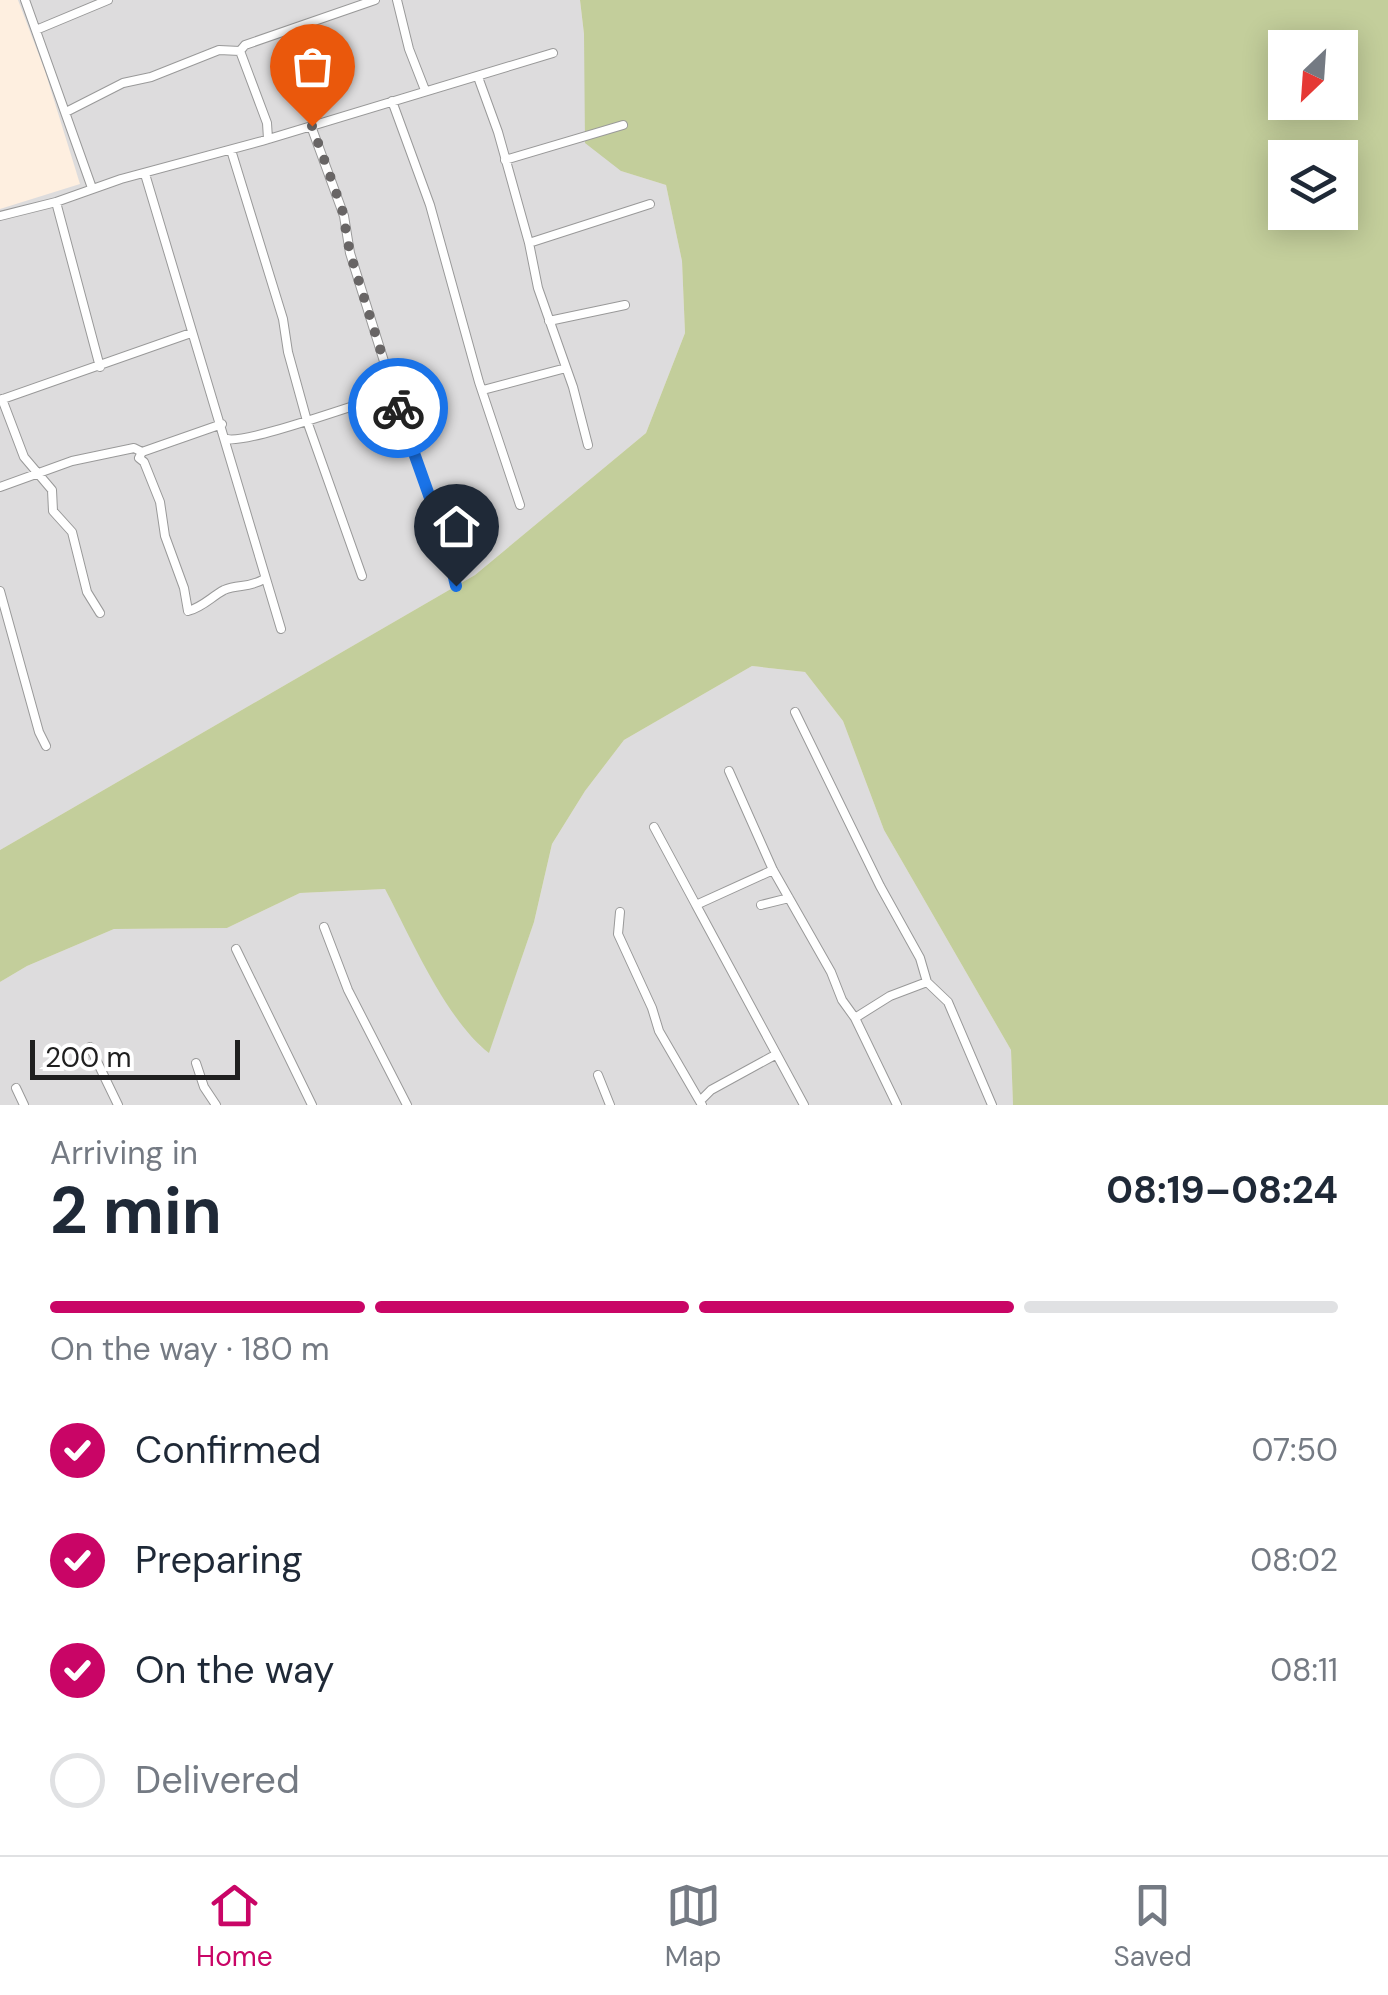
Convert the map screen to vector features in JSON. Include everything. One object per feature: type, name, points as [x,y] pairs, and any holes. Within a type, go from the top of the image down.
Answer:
[{"type":"street","points":[[24,0],[92,188]]},
{"type":"street","points":[[36,30],[108,0]]},
{"type":"street","points":[[66,112],[123,83],[220,50],[240,51],[246,45],[375,0]]},
{"type":"street","points":[[397,0],[409,49],[425,90]]},
{"type":"street","points":[[240,51],[268,123],[268,139]]},
{"type":"street","points":[[0,216],[553,53]]},
{"type":"street","points":[[478,77],[588,445]]},
{"type":"street","points":[[392,100],[430,205],[482,390],[520,505]]},
{"type":"street","points":[[504,160],[623,125]]},
{"type":"street","points":[[312,126],[344,216],[350,253],[393,390],[390,400]]},
{"type":"street","points":[[231,150],[283,318],[307,421],[362,576]]},
{"type":"street","points":[[145,174],[281,629]]},
{"type":"street","points":[[56,202],[100,367]]},
{"type":"street","points":[[530,243],[650,204]]},
{"type":"street","points":[[549,321],[625,306]]},
{"type":"street","points":[[100,613],[87,592],[77,544],[66,522],[54,511],[52,490],[24,457],[1,400],[191,333]]},
{"type":"street","points":[[482,390],[566,368]]},
{"type":"street","points":[[227,440],[240,441],[385,396],[398,408],[456,586]]},
{"type":"street","points":[[0,488],[72,461],[134,448],[142,452],[222,424]]},
{"type":"street","points":[[142,452],[140,458],[160,502],[164,536],[184,588],[188,611],[207,604],[225,590],[250,587],[264,579]]},
{"type":"street","points":[[0,591],[46,746]]},
{"type":"street","points":[[795,712],[880,886],[920,958],[928,982],[948,1002],[992,1105]]},
{"type":"street","points":[[729,771],[773,870],[828,966],[897,1105]]},
{"type":"street","points":[[654,827],[804,1105]]},
{"type":"street","points":[[696,906],[773,870]]},
{"type":"street","points":[[761,905],[788,898]]},
{"type":"street","points":[[620,912],[618,934],[652,1008],[658,1032],[702,1102],[711,1090],[775,1054]]},
{"type":"street","points":[[324,927],[348,990],[407,1105]]},
{"type":"street","points":[[236,949],[312,1105]]},
{"type":"street","points":[[855,1018],[890,996],[928,982]]},
{"type":"street","points":[[90,1048],[118,1105]]},
{"type":"street","points":[[196,1063],[204,1087],[216,1105]]},
{"type":"street","points":[[598,1075],[610,1105]]},
{"type":"street","points":[[16,1088],[24,1105]]},
{"type":"shaded area","points":[[0,0],[580,0],[584,34],[621,171],[666,185],[682,261],[685,333],[646,433],[475,575],[0,850]]},
{"type":"shaded area","points":[[0,0],[18,0],[80,184],[0,209]]},
{"type":"shaded area","points":[[752,666],[805,672],[843,721],[884,830],[1011,1050],[1013,1105],[0,1105],[0,982],[27,966],[114,929],[227,928],[300,893],[385,889],[438,990],[480,1046],[489,1052],[534,922],[552,844],[585,791],[624,740]]},
{"type":"green space","points":[[580,0],[1388,0],[1388,1105],[1013,1105],[1011,1050],[884,830],[843,721],[805,672],[752,666],[624,740],[585,791],[552,844],[534,922],[489,1053],[444,1000],[385,889],[300,893],[227,928],[114,929],[27,966],[0,982],[0,850],[475,575],[646,433],[685,333],[682,261],[666,185],[621,171],[585,143]]},
{"type":"way so far","points":[[312,126],[344,216],[350,253],[393,390],[390,400],[398,408]]},
{"type":"route","points":[[398,408],[446,543],[456,586]]}]
